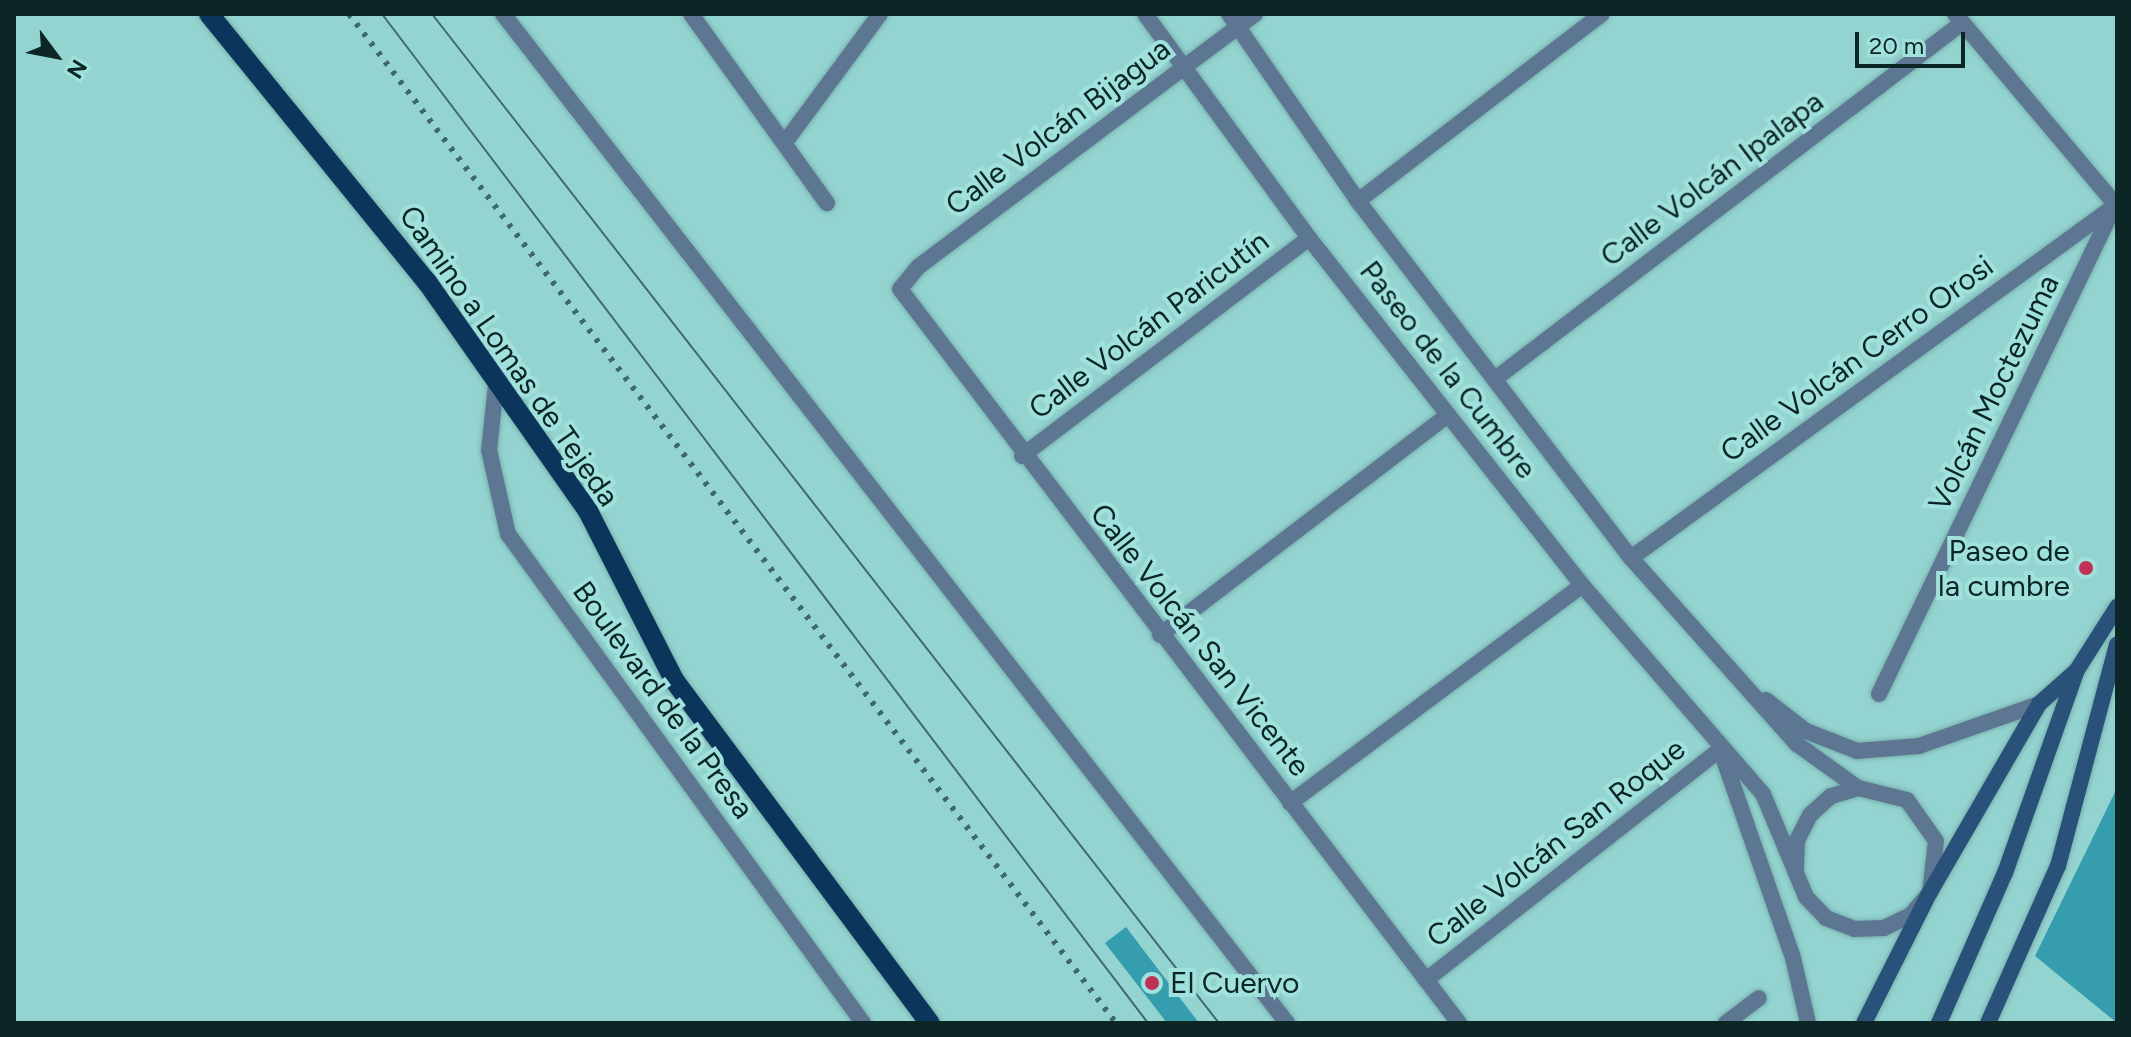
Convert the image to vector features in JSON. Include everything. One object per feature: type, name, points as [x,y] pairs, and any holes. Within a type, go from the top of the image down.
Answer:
[{"type":"main road","name":"Camino a Lomas de Tejeda","points":[[209,14],[427,282],[496,385],[588,511],[674,680],[930,1023]]},
{"type":"main road","points":[[1939,1023],[2005,873],[2077,670],[2117,607]]},
{"type":"main road","points":[[1988,1023],[2058,866],[2117,645]]},
{"type":"main road","points":[[1864,1023],[1930,892],[2039,704],[2077,670]]},
{"type":"street","points":[[503,14],[1287,1023]]},
{"type":"street","points":[[691,14],[786,141],[827,203]]},
{"type":"street","points":[[786,141],[880,14]]},
{"type":"street","name":"Paseo de la Cumbre","points":[[1145,14],[1182,69],[1309,238],[1582,585],[1778,817],[1806,897],[1826,918],[1854,929],[1884,928],[1911,915],[1930,892],[1937,867],[1925,818],[1884,789],[1858,788],[1797,744],[1723,667],[1631,558],[1358,201],[1233,20]]},
{"type":"street","name":"Calle Volcán Bijagua","points":[[900,289],[918,267],[1182,69],[1233,20],[1255,14]]},
{"type":"street","points":[[1358,201],[1602,14]]},
{"type":"street","points":[[1958,19],[2116,204]]},
{"type":"street","name":"Calle Volcán Ipalapa","points":[[1495,379],[1958,19]]},
{"type":"street","name":"Calle Volcán Cerro Orosi","points":[[1631,558],[2116,204]]},
{"type":"street","name":"Volcán Moctezuma","points":[[1879,694],[2116,204]]},
{"type":"street","name":"Calle Volcán Paricutín","points":[[1022,456],[1309,238]]},
{"type":"street","name":"Calle Volcán San Vicente","points":[[900,289],[1022,456],[1459,1023]]},
{"type":"street","name":"Boulevard de la Presa","points":[[496,385],[489,450],[508,534],[863,1023]]},
{"type":"street","points":[[1160,635],[1448,415]]},
{"type":"street","points":[[1290,803],[1582,585]]},
{"type":"street","name":"Paseo de la Cumbre","points":[[1723,667],[1806,731],[1857,751],[1919,746],[2039,704]]},
{"type":"street","name":"Paseo de la Cumbre","points":[[1721,749],[1793,958],[1808,1023]]},
{"type":"street","name":"Calle Volcán San Roque","points":[[1426,980],[1721,749]]},
{"type":"street","points":[[1796,869],[1797,840],[1810,815],[1831,796],[1858,788]]},
{"type":"street","points":[[1726,1023],[1759,998]]},
{"type":"building","points":[[2117,788],[2117,1023],[2035,956]]},
{"type":"building","name":"El Cuervo","points":[[1126,927],[1199,1023],[1167,1023],[1105,943]]},
{"type":"tram line","points":[[382,14],[1148,1023]]},
{"type":"tram line","points":[[432,14],[1219,1023]]},
{"type":"railway","points":[[349,14],[1116,1023]]},
{"type":"place","name":"Paseo de la cumbre","points":[[2086,568]]},
{"type":"place","name":"El Cuervo","points":[[1152,983]]}]
